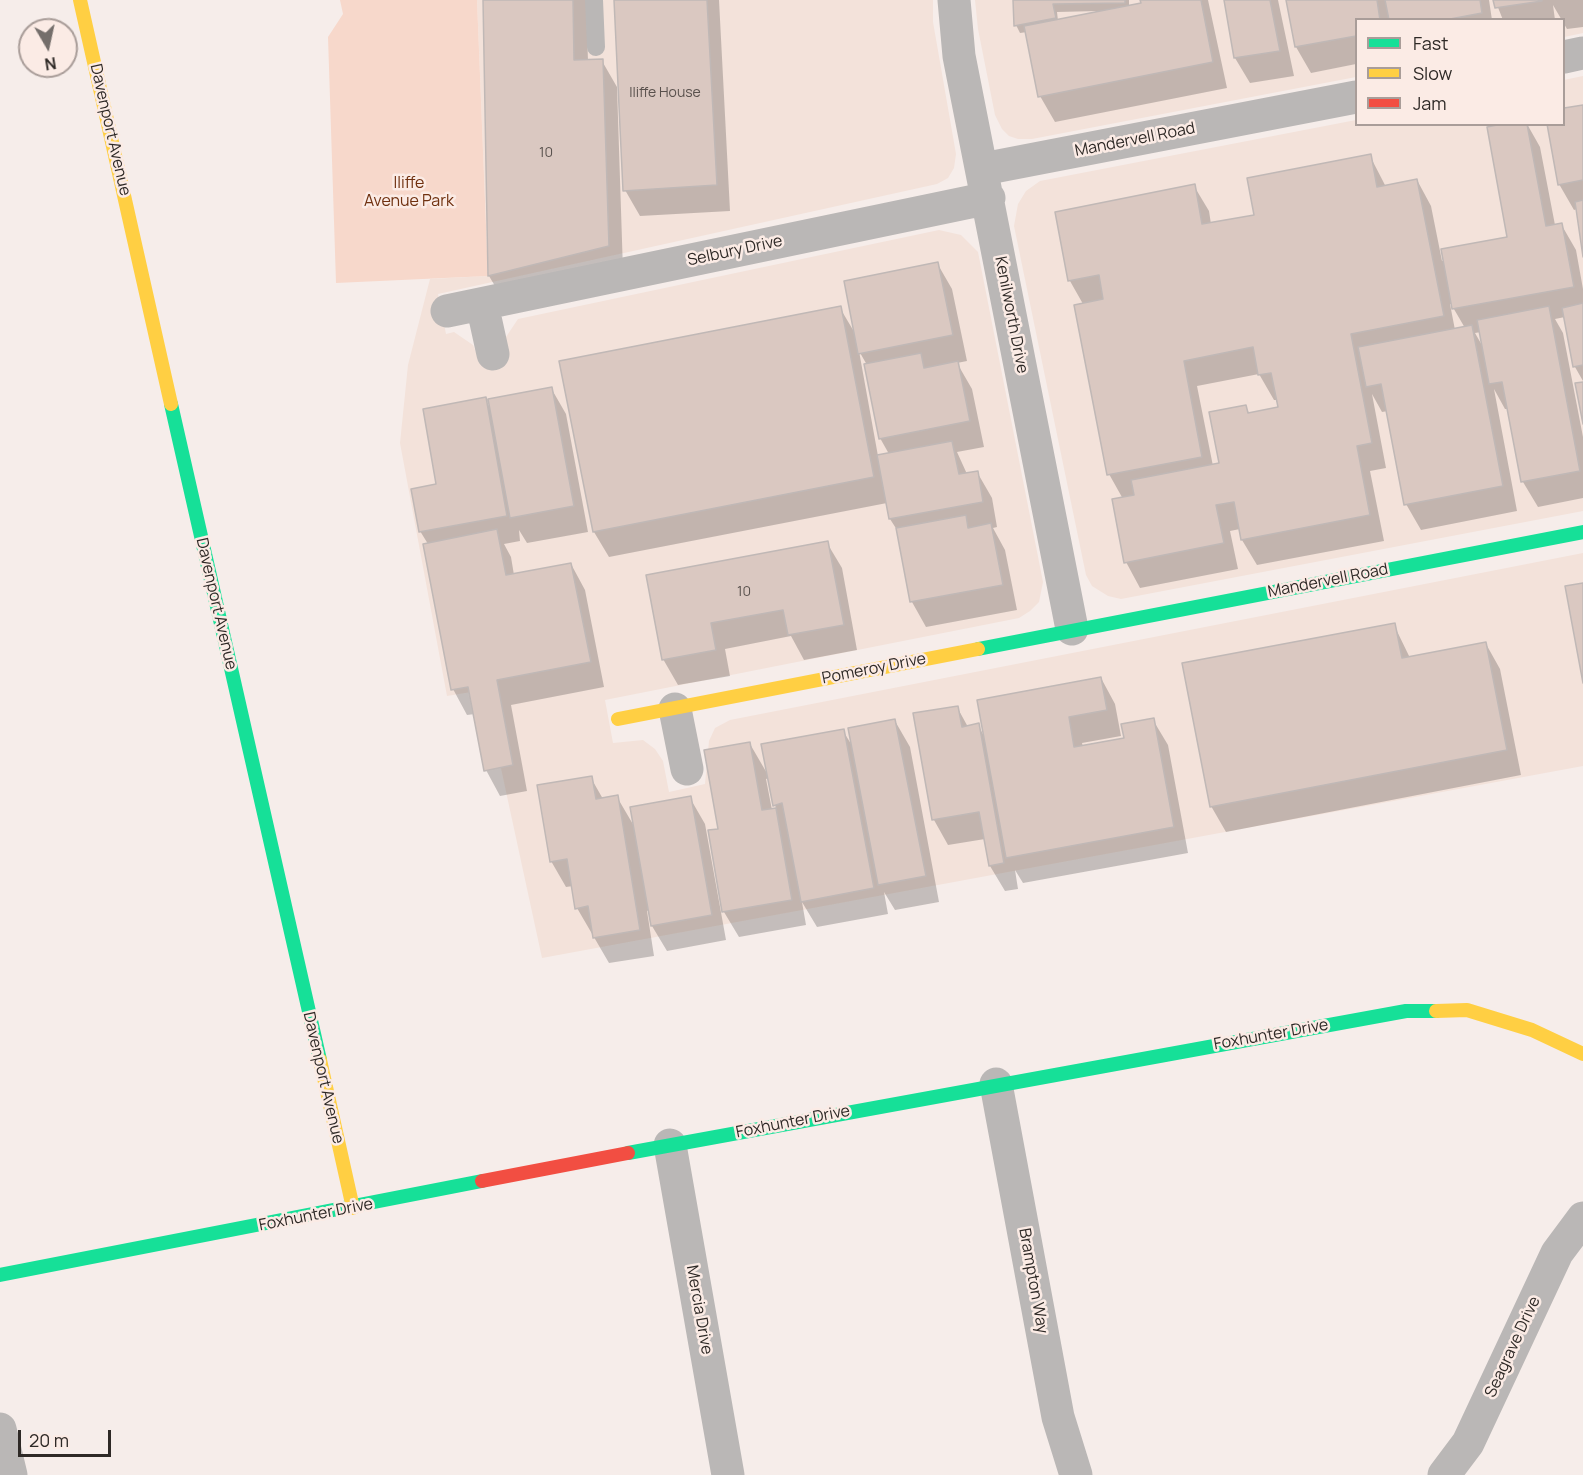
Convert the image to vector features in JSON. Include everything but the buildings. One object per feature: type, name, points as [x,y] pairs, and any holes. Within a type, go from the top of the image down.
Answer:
[{"type":"street","name":"Davenport Avenue","points":[[80,0],[353,1208]]},
{"type":"street","name":"Kenilworth Drive","points":[[954,0],[959,56],[1072,629]]},
{"type":"street","points":[[1565,57],[1583,53]]},
{"type":"street","name":"Mandervell Road","points":[[986,184],[1355,97]]},
{"type":"street","name":"Selbury Drive","points":[[447,311],[986,184]]},
{"type":"street","points":[[482,304],[493,354]]},
{"type":"street","name":"Mandervell Road","points":[[1072,629],[1583,532]]},
{"type":"street","name":"Pomeroy Drive","points":[[618,719],[1072,629]]},
{"type":"street","points":[[675,709],[687,769]]},
{"type":"street","name":"Foxhunter Drive","points":[[0,1275],[670,1145],[1406,1011],[1467,1010],[1532,1030],[1583,1054]]},
{"type":"street","name":"Brampton Way","points":[[996,1084],[1058,1417],[1076,1475]]},
{"type":"street","name":"Mercia Drive","points":[[670,1145],[728,1475]]},
{"type":"street","name":"Seagrave Drive","points":[[1444,1475],[1468,1443],[1557,1253],[1583,1218]]},
{"type":"street","points":[[0,1429],[11,1475]]},
{"type":"lane","points":[[594,0],[596,47]]},
{"type":"shaded area","points":[[477,0],[933,0],[933,22],[956,154],[954,168],[948,178],[937,184],[438,294],[446,334],[454,332],[473,345],[481,364],[506,337],[518,319],[939,230],[961,235],[978,252],[1043,582],[1039,602],[1019,618],[605,700],[613,743],[643,740],[655,749],[663,761],[669,792],[705,784],[709,741],[715,728],[730,720],[1583,553],[1583,766],[542,958],[484,690],[447,696],[400,443],[408,365],[430,279],[488,276]]},
{"type":"shaded area","points":[[975,0],[1583,0],[1583,33],[1565,37],[1565,18],[1355,18],[1355,77],[1032,139],[1018,139],[1009,136],[1002,129],[995,115],[978,29]]},
{"type":"shaded area","points":[[1583,76],[1583,511],[1121,599],[1108,596],[1092,586],[1086,575],[1014,226],[1018,204],[1026,191],[1040,181],[1355,120],[1355,126],[1565,126],[1565,80]]},
{"type":"green space","name":"Iliffe Avenue Park","points":[[340,0],[477,0],[488,276],[336,283],[328,37],[343,14]]},
{"type":"traffic: fast","points":[[171,404],[320,1060]]},
{"type":"traffic: fast","points":[[978,649],[1583,532]]},
{"type":"traffic: fast","points":[[628,1153],[1406,1011],[1436,1011]]},
{"type":"traffic: fast","points":[[0,1275],[482,1181]]},
{"type":"traffic: slow","points":[[80,0],[171,404]]},
{"type":"traffic: slow","points":[[618,719],[978,649]]},
{"type":"traffic: slow","points":[[1436,1011],[1467,1010],[1532,1030],[1583,1054]]},
{"type":"traffic: slow","points":[[320,1060],[353,1208]]},
{"type":"traffic: jam","points":[[482,1181],[628,1153]]}]
